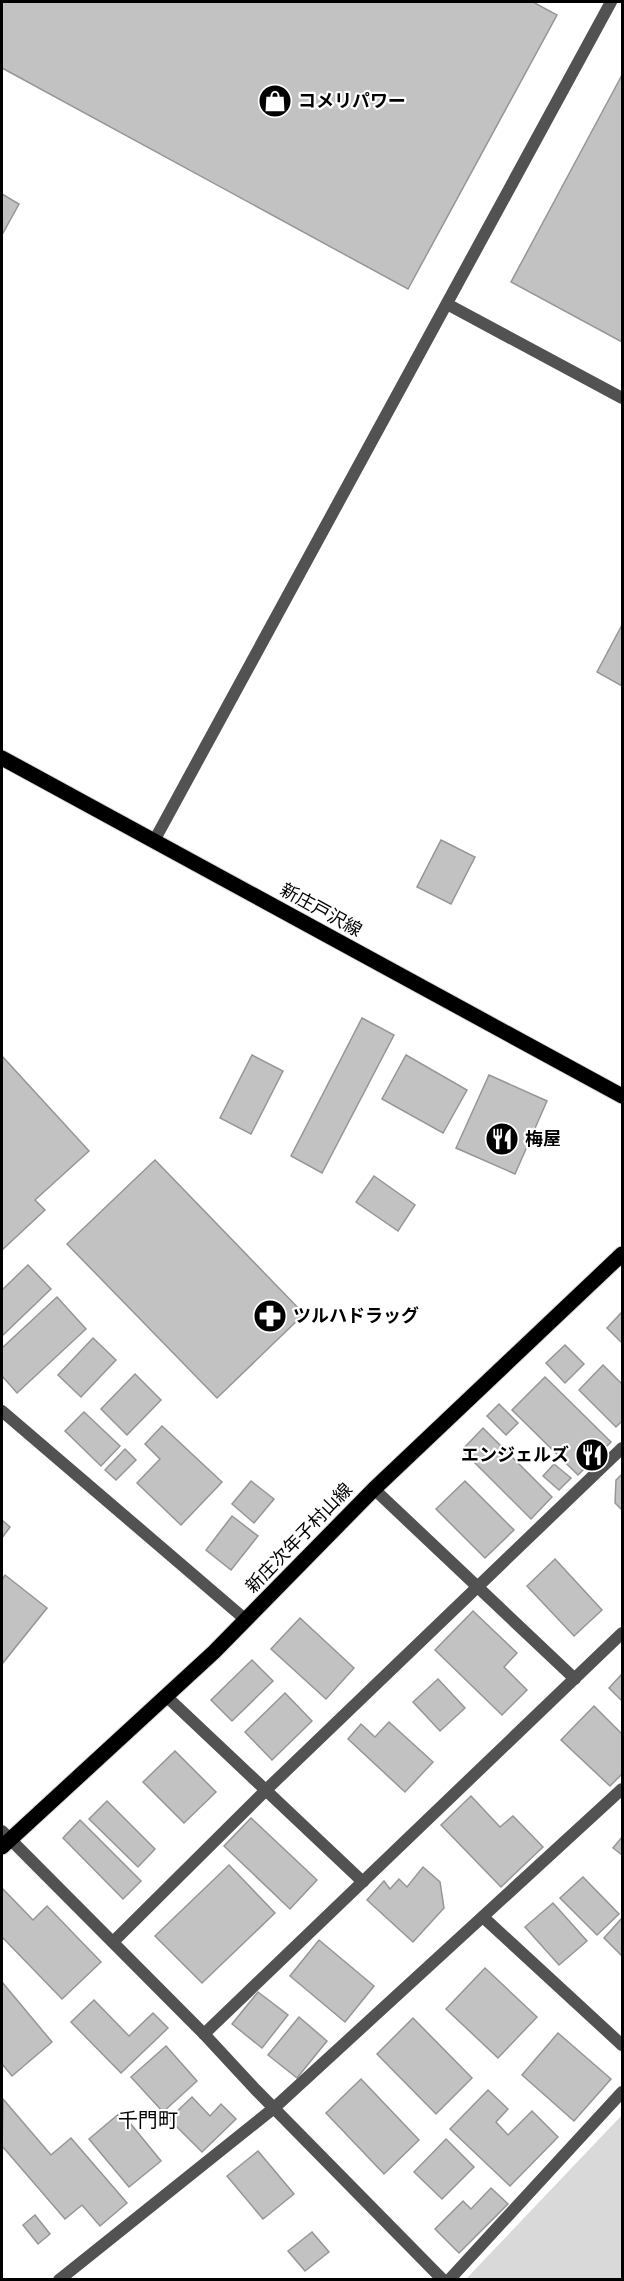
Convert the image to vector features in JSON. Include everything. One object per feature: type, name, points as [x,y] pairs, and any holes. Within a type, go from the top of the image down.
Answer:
[{"type":"main road","name":"新庄戸沢線","points":[[2,758],[622,1096]]},
{"type":"main road","name":"新庄次年子村山線","points":[[5,1839],[166,1696],[246,1620],[374,1489],[622,1254]]},
{"type":"street","points":[[154,841],[611,2]]},
{"type":"street","points":[[447,304],[622,398]]},
{"type":"street","points":[[2,1411],[246,1620]]},
{"type":"street","points":[[113,1942],[266,1790],[622,1448]]},
{"type":"street","points":[[374,1489],[575,1678]]},
{"type":"street","points":[[204,2034],[622,1633]]},
{"type":"street","points":[[166,1696],[363,1882]]},
{"type":"street","points":[[58,2280],[274,2108],[622,1789]]},
{"type":"street","points":[[5,1839],[113,1942],[443,2280]]},
{"type":"street","points":[[483,1917],[622,2045]]},
{"type":"street","points":[[449,2280],[622,2092]]},
{"type":"shaded area","points":[[622,2115],[622,2279],[466,2279]]},
{"type":"building","points":[[2,2],[533,2],[557,15],[408,289],[2,68]]},
{"type":"building","points":[[622,75],[622,342],[511,282]]},
{"type":"building","points":[[2,194],[19,204],[2,235]]},
{"type":"building","points":[[622,625],[622,686],[597,672]]},
{"type":"building","points":[[441,840],[475,857],[451,904],[417,887]]},
{"type":"building","points":[[362,1018],[394,1035],[322,1173],[291,1156]]},
{"type":"building","points":[[252,1055],[283,1071],[251,1134],[220,1118]]},
{"type":"building","points":[[406,1055],[467,1090],[443,1133],[382,1099]]},
{"type":"building","points":[[2,1056],[89,1151],[35,1200],[45,1210],[2,1250]]},
{"type":"building","points":[[489,1075],[547,1101],[515,1174],[456,1148]]},
{"type":"building","points":[[155,1160],[304,1314],[217,1398],[67,1244]]},
{"type":"building","points":[[374,1176],[415,1205],[398,1231],[356,1202]]},
{"type":"building","points":[[28,1265],[51,1289],[2,1336],[2,1290]]},
{"type":"building","points":[[57,1297],[86,1329],[17,1393],[2,1376],[2,1348]]},
{"type":"building","points":[[622,1312],[622,1343],[607,1328]]},
{"type":"building","points":[[93,1338],[116,1360],[81,1397],[58,1375]]},
{"type":"building","points":[[565,1345],[584,1364],[565,1383],[546,1363]]},
{"type":"building","points":[[603,1365],[622,1384],[622,1421],[616,1427],[579,1390]]},
{"type":"building","points":[[135,1374],[161,1400],[127,1435],[101,1409]]},
{"type":"building","points":[[545,1377],[611,1442],[578,1475],[512,1410]]},
{"type":"building","points":[[499,1404],[518,1423],[506,1435],[487,1416]]},
{"type":"building","points":[[84,1412],[120,1446],[101,1466],[65,1431]]},
{"type":"building","points":[[162,1426],[222,1482],[181,1525],[137,1483],[160,1459],[145,1444]]},
{"type":"building","points":[[483,1428],[552,1497],[531,1519],[462,1450]]},
{"type":"building","points":[[125,1449],[136,1460],[116,1480],[105,1470]]},
{"type":"building","points":[[554,1464],[571,1478],[559,1490],[543,1476]]},
{"type":"building","points":[[622,1474],[622,1510],[615,1503],[616,1480]]},
{"type":"building","points":[[251,1481],[274,1499],[254,1523],[232,1504]]},
{"type":"building","points":[[465,1481],[514,1530],[485,1558],[436,1509]]},
{"type":"building","points":[[232,1516],[258,1536],[231,1570],[206,1550]]},
{"type":"building","points":[[2,1520],[10,1527],[2,1538]]},
{"type":"building","points":[[555,1559],[602,1610],[574,1636],[527,1586]]},
{"type":"building","points":[[5,1575],[47,1608],[2,1664],[2,1580]]},
{"type":"building","points":[[473,1611],[517,1653],[504,1667],[527,1690],[502,1715],[435,1650]]},
{"type":"building","points":[[300,1618],[354,1668],[326,1699],[271,1649]]},
{"type":"building","points":[[252,1660],[273,1681],[232,1721],[211,1700]]},
{"type":"building","points":[[622,1674],[622,1701],[609,1688]]},
{"type":"building","points":[[438,1679],[465,1708],[440,1731],[413,1702]]},
{"type":"building","points":[[285,1693],[312,1721],[272,1760],[245,1732]]},
{"type":"building","points":[[594,1706],[622,1734],[622,1774],[610,1786],[561,1740]]},
{"type":"building","points":[[389,1722],[433,1762],[405,1792],[348,1739],[361,1724],[375,1737]]},
{"type":"building","points":[[175,1751],[216,1792],[184,1823],[143,1782]]},
{"type":"building","points":[[471,1796],[500,1827],[513,1816],[543,1847],[501,1887],[441,1825]]},
{"type":"building","points":[[107,1801],[155,1849],[138,1867],[89,1819]]},
{"type":"building","points":[[251,1818],[317,1880],[290,1909],[224,1846]]},
{"type":"building","points":[[80,1820],[141,1881],[123,1899],[63,1838]]},
{"type":"building","points":[[622,1837],[622,1855],[613,1848]]},
{"type":"building","points":[[229,1865],[275,1913],[202,1983],[155,1936]]},
{"type":"building","points":[[423,1867],[440,1882],[444,1908],[413,1942],[367,1900],[384,1881],[390,1889],[399,1879],[407,1887]]},
{"type":"building","points":[[583,1877],[619,1914],[597,1935],[560,1898]]},
{"type":"building","points":[[2,1888],[33,1920],[47,1906],[101,1962],[62,1999],[2,1937]]},
{"type":"building","points":[[553,1903],[587,1941],[559,1965],[525,1927]]},
{"type":"building","points":[[622,1918],[622,1956],[604,1938]]},
{"type":"building","points":[[319,1940],[374,1986],[345,2022],[290,1976]]},
{"type":"building","points":[[485,1968],[537,2017],[498,2058],[446,2009]]},
{"type":"building","points":[[2,1982],[52,2042],[12,2076],[2,2064]]},
{"type":"building","points":[[258,1992],[288,2015],[262,2048],[232,2024]]},
{"type":"building","points":[[94,2000],[129,2036],[153,2013],[168,2028],[121,2073],[71,2022]]},
{"type":"building","points":[[299,2017],[327,2041],[297,2078],[268,2055]]},
{"type":"building","points":[[413,2018],[472,2078],[436,2114],[377,2054]]},
{"type":"building","points":[[558,2033],[611,2079],[574,2121],[522,2075]]},
{"type":"building","points":[[166,2046],[197,2081],[163,2112],[131,2077]]},
{"type":"building","points":[[361,2079],[419,2140],[384,2174],[326,2113]]},
{"type":"building","points":[[488,2090],[508,2109],[496,2122],[508,2135],[532,2111],[558,2137],[510,2186],[450,2129]]},
{"type":"building","points":[[192,2097],[210,2116],[221,2104],[236,2119],[202,2152],[169,2119]]},
{"type":"building","points":[[3,2099],[51,2155],[71,2138],[127,2203],[100,2226],[82,2205],[65,2219],[2,2146]]},
{"type":"building","points":[[121,2112],[161,2161],[129,2187],[89,2139]]},
{"type":"building","points":[[446,2139],[474,2167],[442,2199],[414,2172]]},
{"type":"building","points":[[258,2151],[294,2194],[263,2219],[227,2176]]},
{"type":"building","points":[[491,2188],[508,2204],[459,2253],[435,2229],[463,2201],[471,2209]]},
{"type":"building","points":[[35,2215],[50,2234],[38,2244],[23,2225]]},
{"type":"building","points":[[312,2232],[329,2252],[305,2271],[288,2251]]},
{"type":"place","name":"コメリパワー","points":[[275,101]]},
{"type":"place","name":"梅屋","points":[[502,1139]]},
{"type":"place","name":"ツルハドラッグ","points":[[270,1316]]},
{"type":"place","name":"エンジェルズ","points":[[592,1455]]},
{"type":"district","name":"千門町","points":[[148,2120]]}]
